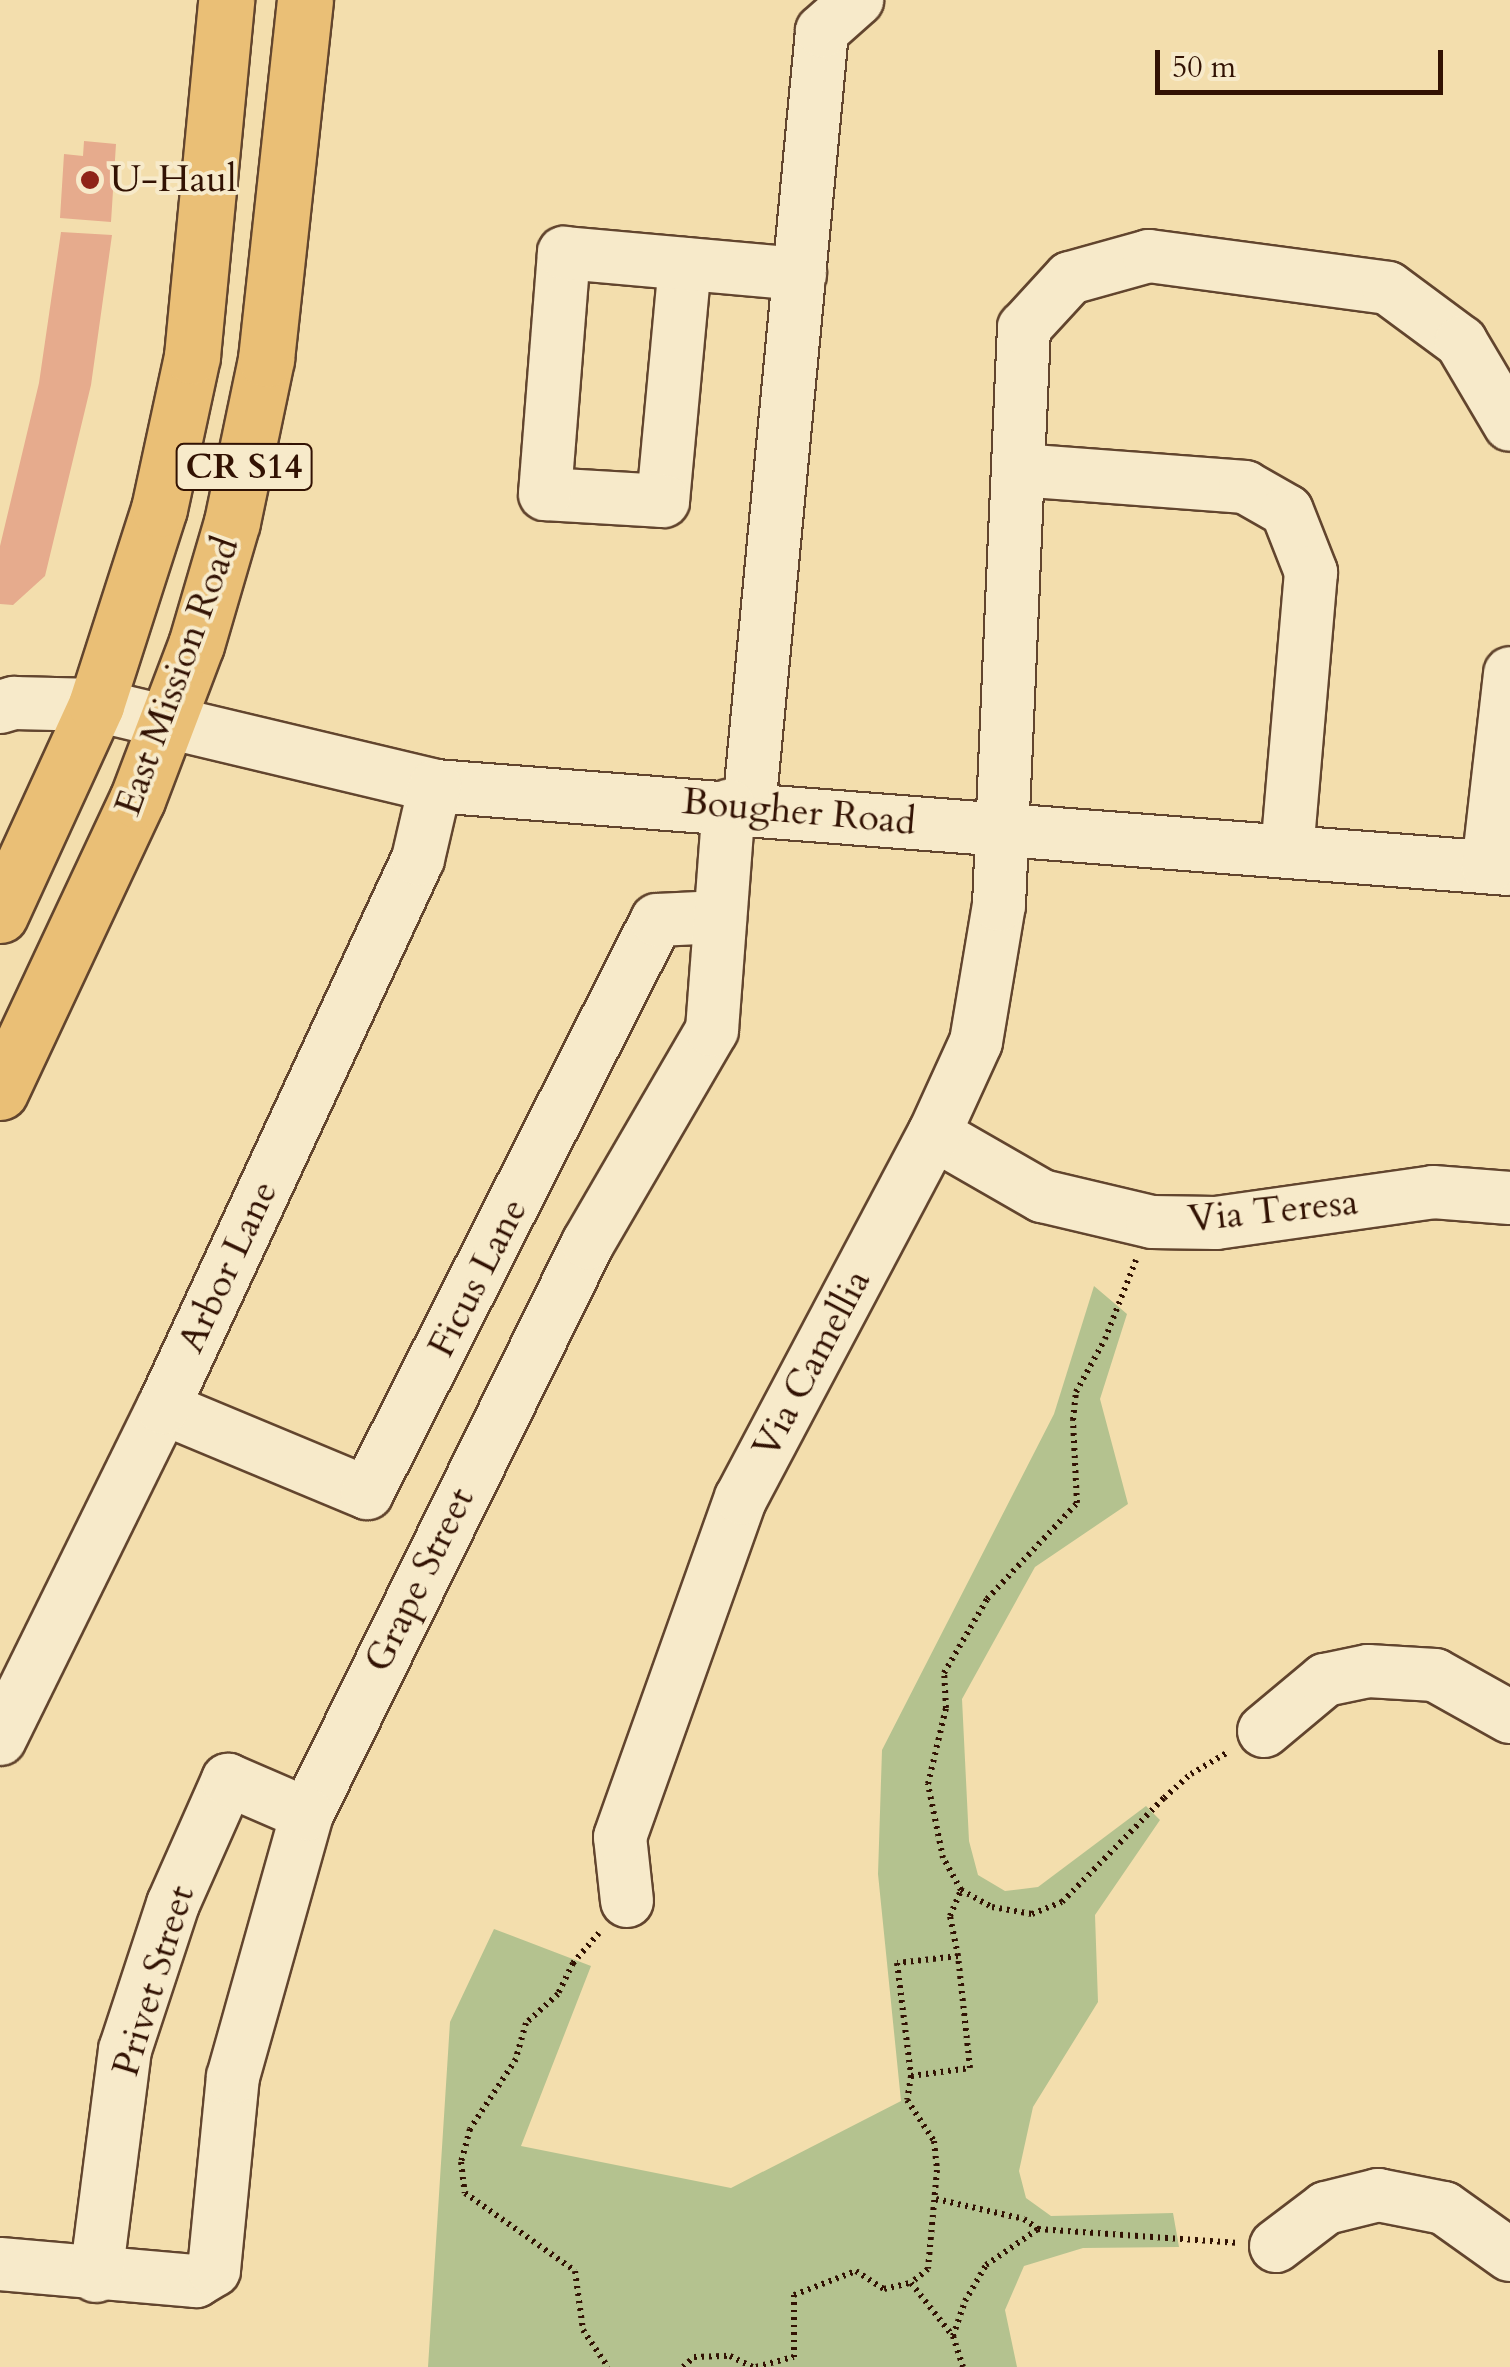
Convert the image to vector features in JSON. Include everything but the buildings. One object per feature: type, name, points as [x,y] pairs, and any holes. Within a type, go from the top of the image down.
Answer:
[{"type":"main road","name":"East Mission Road","points":[[0,915],[96,705],[159,509],[192,356],[226,0]]},
{"type":"main road","points":[[271,0],[264,102],[284,204]]},
{"type":"main road","name":"East Mission Road","points":[[0,1092],[136,800],[196,645],[232,522],[266,359],[306,0]]},
{"type":"street","name":"Grape Street","points":[[96,2276],[196,2281],[214,2270],[233,2077],[307,1814],[588,1243],[712,1030],[720,916],[738,807],[800,274],[822,32],[857,0]]},
{"type":"street","points":[[685,264],[663,501],[545,494],[564,253],[800,274]]},
{"type":"street","name":"Via Camellia","points":[[627,1901],[620,1837],[741,1498],[934,1134],[976,1042],[999,904],[1024,328],[1070,278],[1148,256],[1388,288],[1461,342],[1510,425]]},
{"type":"street","points":[[1019,470],[1244,487],[1287,512],[1311,572],[1288,851]]},
{"type":"street","points":[[1499,868],[1510,672]]},
{"type":"street","name":"Bougher Road","points":[[0,707],[14,702],[96,705],[435,786],[1499,868]]},
{"type":"street","name":"Arbor Lane","points":[[0,1739],[163,1408],[418,859],[435,786]]},
{"type":"street","name":"Ficus Lane","points":[[163,1408],[367,1493],[657,920],[720,916]]},
{"type":"street","name":"Via Teresa","points":[[934,1134],[1042,1196],[1152,1222],[1216,1223],[1434,1192],[1510,1198]]},
{"type":"street","points":[[1264,1731],[1324,1680],[1368,1672],[1435,1675],[1510,1716]]},
{"type":"street","name":"Privet Street","points":[[96,2276],[125,2050],[173,1904],[228,1780],[307,1814]]},
{"type":"street","points":[[1276,2246],[1326,2208],[1378,2195],[1444,2208],[1510,2255]]},
{"type":"street","points":[[0,2264],[96,2276]]},
{"type":"path","points":[[1152,1222],[1105,1338],[1076,1392],[1073,1420],[1077,1503],[986,1599],[944,1672],[946,1708],[928,1784],[943,1858],[961,1890],[992,1907],[1032,1914],[1062,1902],[1191,1774],[1264,1731]]},
{"type":"path","points":[[911,2076],[970,2068],[950,1916],[961,1890]]},
{"type":"path","points":[[608,2367],[583,2330],[576,2271],[465,2193],[461,2162],[470,2130],[516,2059],[526,2023],[558,1994],[573,1963],[627,1901]]},
{"type":"path","points":[[683,2367],[694,2357],[730,2356],[755,2367],[794,2357],[794,2295],[856,2271],[884,2288],[911,2284],[928,2269],[936,2199],[934,2142],[908,2100],[911,2076],[897,1963],[958,1956]]},
{"type":"path","points":[[936,2199],[1024,2219],[1038,2229],[1276,2246]]},
{"type":"path","points":[[952,2336],[964,2301],[986,2265],[1038,2229]]},
{"type":"path","points":[[911,2284],[952,2336],[963,2367]]},
{"type":"green space","points":[[1094,1286],[1127,1314],[1100,1399],[1128,1504],[1035,1567],[962,1699],[969,1841],[978,1875],[1005,1891],[1038,1887],[1146,1806],[1160,1820],[1095,1915],[1098,2002],[1033,2107],[1019,2171],[1026,2198],[1051,2216],[1173,2213],[1179,2247],[1083,2248],[1024,2266],[1005,2310],[1017,2367],[428,2367],[450,2022],[494,1929],[591,1966],[521,2146],[731,2188],[901,2101],[878,1874],[882,1750],[1054,1414]]},
{"type":"place","name":"U-Haul","points":[[90,180]]}]
